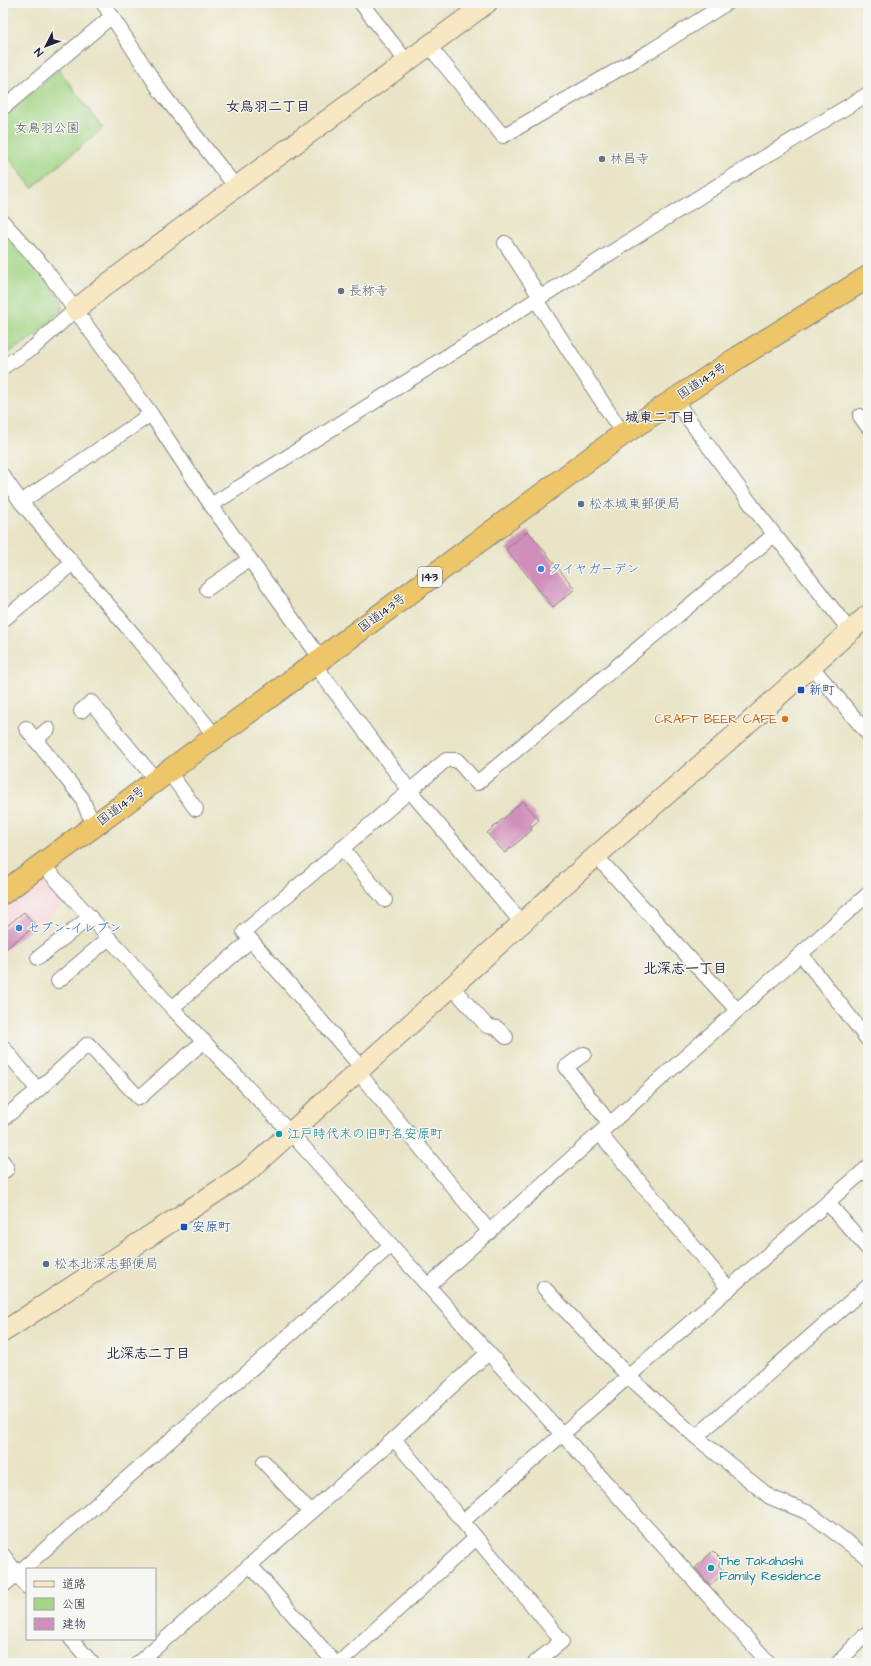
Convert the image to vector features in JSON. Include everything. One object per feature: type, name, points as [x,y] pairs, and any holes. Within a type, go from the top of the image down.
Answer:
[{"type":"highway","name":"国道143号","points":[[3,893],[623,434],[739,357],[868,277]]},
{"type":"street","points":[[103,3],[161,92],[236,187]]},
{"type":"street","points":[[362,3],[407,62]]},
{"type":"street","points":[[3,367],[34,347],[106,284],[486,3]]},
{"type":"street","points":[[429,46],[503,136],[652,50],[727,3]]},
{"type":"street","points":[[3,108],[112,16]]},
{"type":"street","points":[[211,505],[704,194],[868,94]]},
{"type":"street","points":[[3,222],[43,266],[151,414],[211,505],[250,559],[317,661],[410,791],[522,923]]},
{"type":"street","points":[[504,243],[623,434]]},
{"type":"street","points":[[674,399],[774,535],[850,631]]},
{"type":"street","points":[[21,502],[151,414]]},
{"type":"street","points":[[3,476],[21,502],[138,640],[215,736]]},
{"type":"street","points":[[490,1232],[360,1070],[244,932],[446,760],[457,760],[478,783],[774,535]]},
{"type":"street","points":[[207,589],[250,559]]},
{"type":"street","points":[[3,620],[73,563]]},
{"type":"street","points":[[3,1332],[247,1172],[291,1134],[596,856],[736,734],[868,615]]},
{"type":"street","points":[[811,666],[868,734]]},
{"type":"street","points":[[86,702],[196,809]]},
{"type":"street","points":[[26,728],[82,798],[88,813],[96,824]]},
{"type":"street","points":[[35,740],[48,729]]},
{"type":"street","points":[[342,848],[386,900]]},
{"type":"street","points":[[596,856],[737,1010]]},
{"type":"street","points":[[42,864],[172,1008],[291,1134],[769,1663]]},
{"type":"street","points":[[428,1286],[868,894]]},
{"type":"street","points":[[38,958],[90,917]]},
{"type":"street","points":[[58,981],[109,938]]},
{"type":"street","points":[[172,1008],[251,940]]},
{"type":"street","points":[[801,954],[868,1040]]},
{"type":"street","points":[[452,986],[487,1026],[496,1028],[506,1037]]},
{"type":"street","points":[[3,1120],[88,1044],[139,1098],[204,1041]]},
{"type":"street","points":[[3,1047],[38,1090]]},
{"type":"street","points":[[584,1054],[566,1068],[610,1124]]},
{"type":"street","points":[[600,1134],[729,1289]]},
{"type":"street","points":[[3,1162],[7,1169],[3,1172]]},
{"type":"street","points":[[463,1521],[868,1167]]},
{"type":"street","points":[[828,1203],[868,1249]]},
{"type":"street","points":[[3,1586],[211,1405],[391,1245]]},
{"type":"street","points":[[696,1436],[868,1286]]},
{"type":"street","points":[[544,1288],[629,1377],[696,1436],[770,1497],[809,1513],[868,1558]]},
{"type":"street","points":[[138,1663],[251,1566],[488,1353]]},
{"type":"street","points":[[394,1439],[562,1641],[535,1663]]},
{"type":"street","points":[[264,1462],[310,1512]]},
{"type":"street","points":[[339,1663],[476,1538]]},
{"type":"street","points":[[3,1555],[26,1585]]},
{"type":"street","points":[[251,1566],[335,1663]]},
{"type":"street","points":[[838,1663],[868,1632]]},
{"type":"street","points":[[72,1640],[92,1663]]},
{"type":"shaded area","name":"セブン-イレブン","points":[[44,873],[69,900],[3,953],[3,903]]},
{"type":"green space","name":"女鳥羽公園","points":[[59,70],[103,128],[32,188],[3,150],[3,118]]},
{"type":"green space","points":[[3,229],[27,253],[62,302],[63,309],[35,336],[3,356]]},
{"type":"building","name":"タイヤガーデン","points":[[528,531],[575,589],[553,607],[506,549]]},
{"type":"building","points":[[523,801],[539,820],[530,828],[532,830],[505,853],[487,833]]},
{"type":"building","points":[[24,912],[35,926],[3,951],[3,929]]},
{"type":"building","points":[[713,1551],[722,1560],[718,1565],[725,1572],[710,1585],[695,1568]]},
{"type":"place","name":"林昌寺","points":[[602,159]]},
{"type":"place","name":"長称寺","points":[[341,291]]},
{"type":"place","name":"松本城東郵便局","points":[[581,504]]},
{"type":"place","name":"タイヤガーデン","points":[[541,569]]},
{"type":"place","name":"新町","points":[[801,690]]},
{"type":"place","name":"CRAFT BEER CAFE","points":[[785,719]]},
{"type":"place","name":"セブン-イレブン","points":[[19,928]]},
{"type":"place","name":"江戸時代末の旧町名安原町","points":[[279,1134]]},
{"type":"place","name":"安原町","points":[[184,1227]]},
{"type":"place","name":"松本北深志郵便局","points":[[46,1264]]},
{"type":"place","name":"The Takahashi Family Residence","points":[[711,1568]]},
{"type":"district","name":"女鳥羽二丁目","points":[[268,107]]},
{"type":"district","name":"城東二丁目","points":[[660,418]]},
{"type":"district","name":"北深志一丁目","points":[[685,969]]},
{"type":"district","name":"北深志二丁目","points":[[148,1354]]}]
